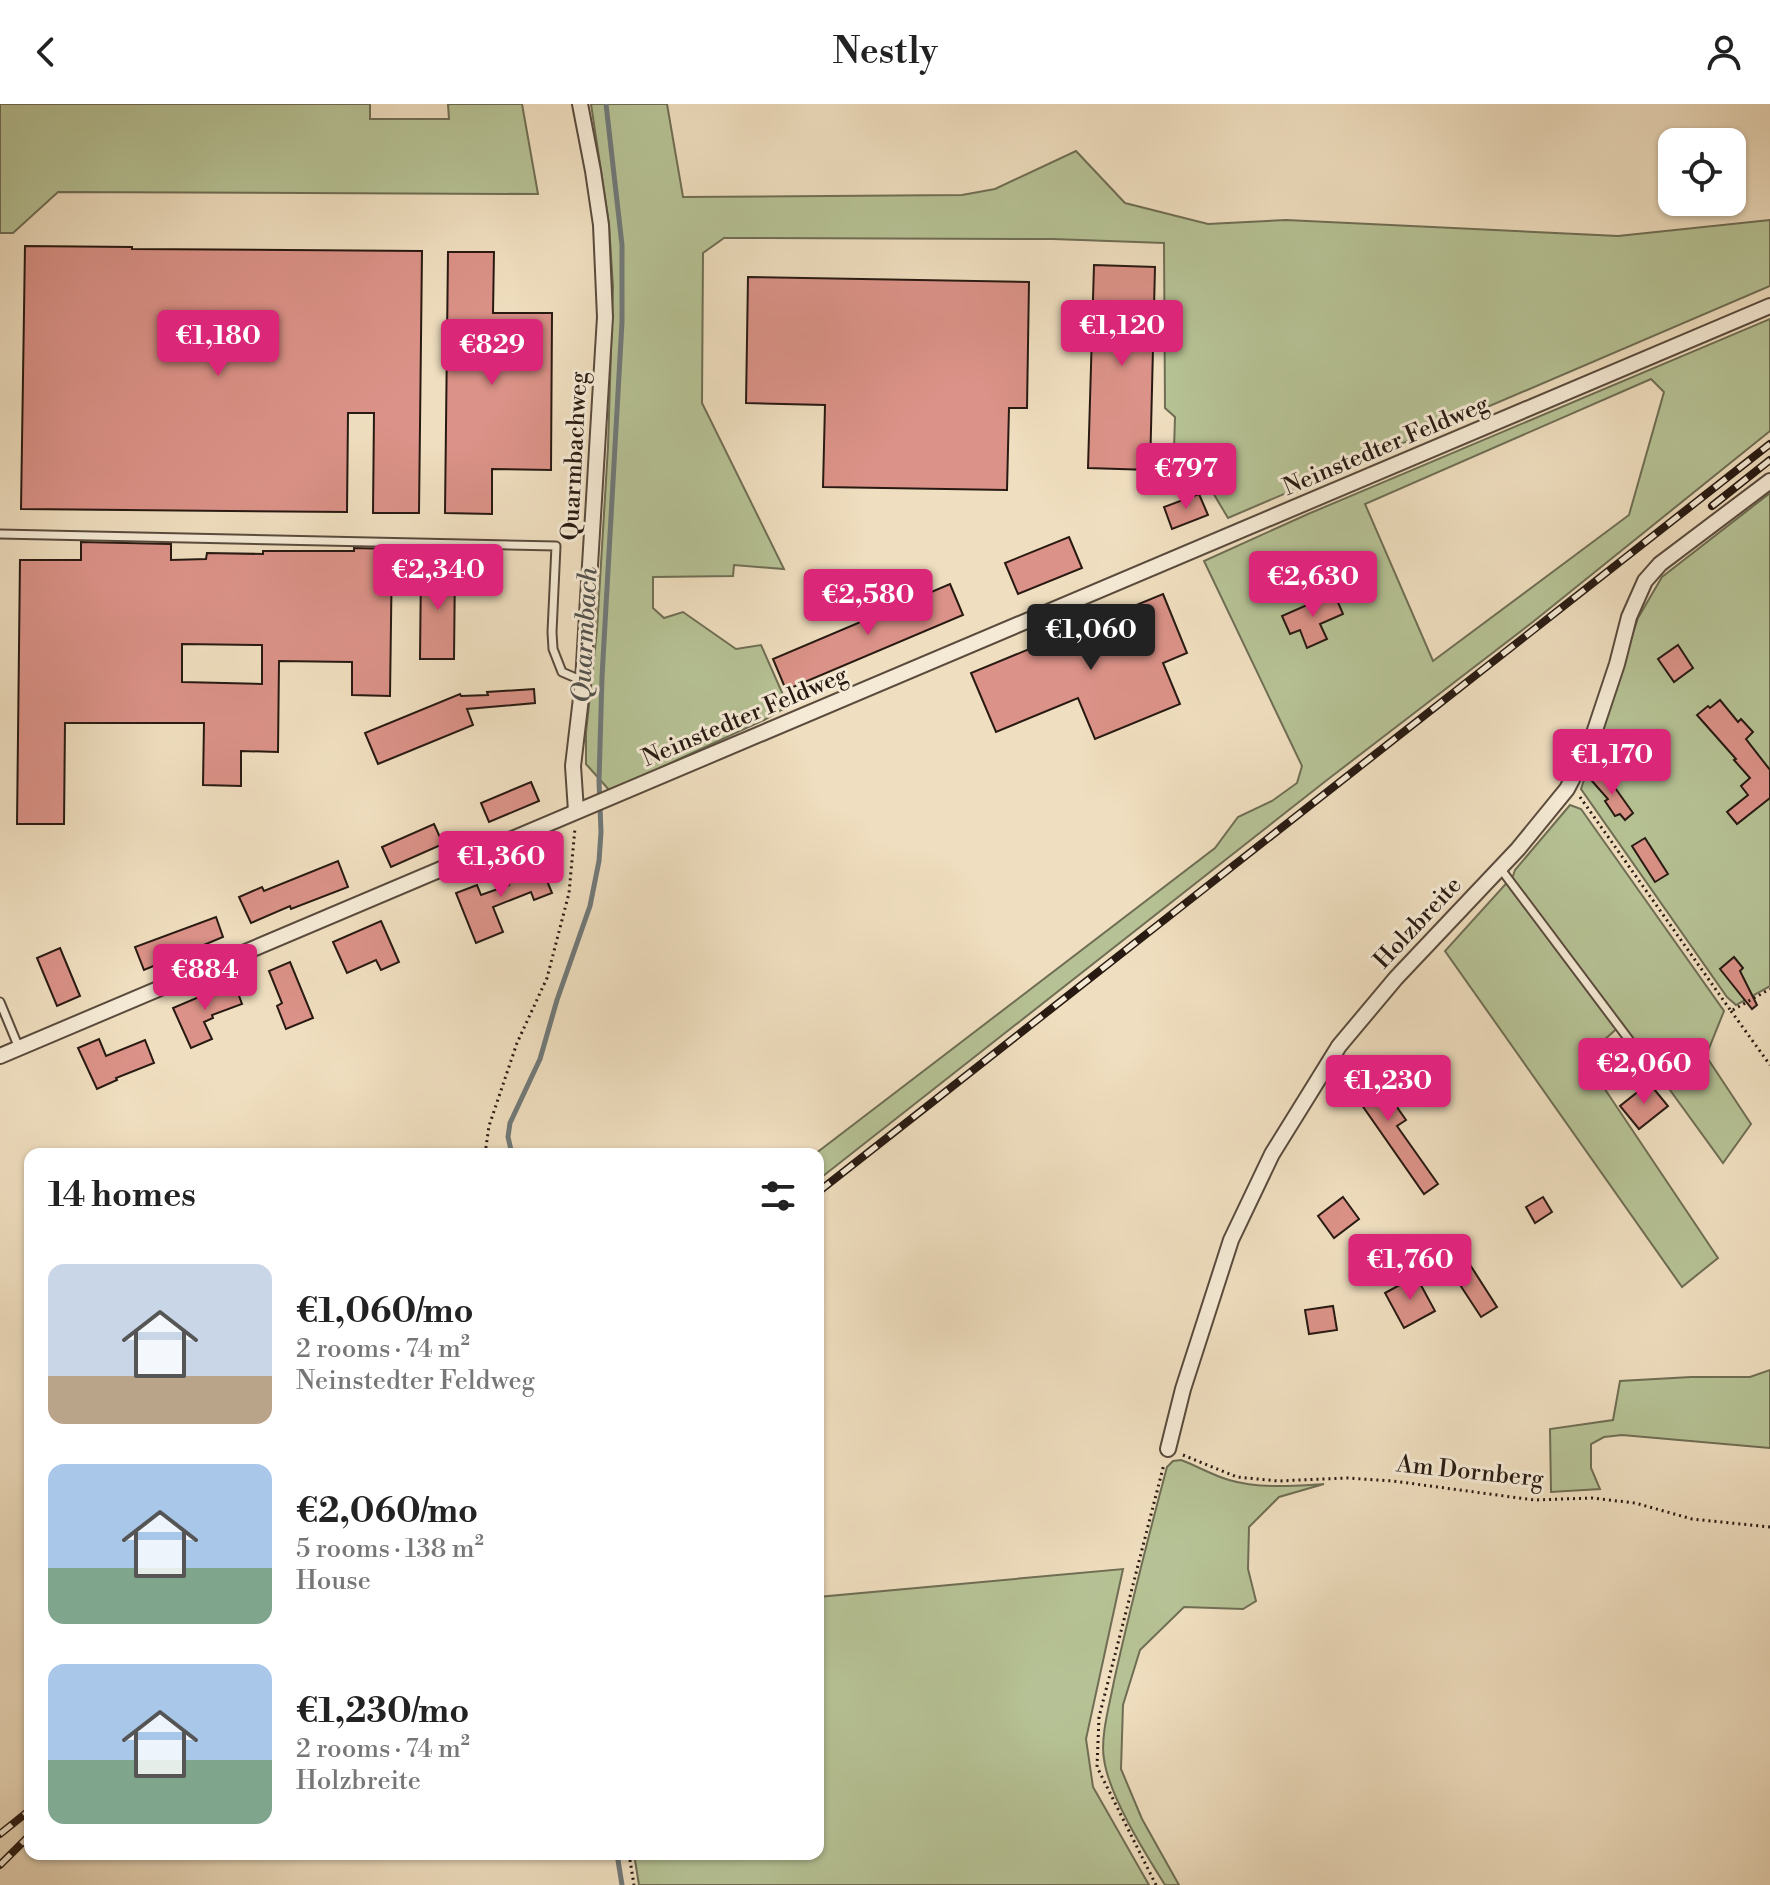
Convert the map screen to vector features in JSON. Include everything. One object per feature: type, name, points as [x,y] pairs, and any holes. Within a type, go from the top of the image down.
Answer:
[{"type":"street","name":"Quarmbachweg","points":[[580,104],[601,225],[605,317],[583,681],[573,766],[583,808]]},
{"type":"street","name":"Neinstedter Feldweg","points":[[0,1056],[1770,306]]},
{"type":"street","name":"Holzbreite","points":[[1168,1449],[1183,1389],[1231,1240],[1272,1154],[1339,1046],[1396,978],[1518,849],[1567,789],[1590,745],[1629,617],[1645,581],[1660,564],[1770,481]]},
{"type":"lane","points":[[0,534],[556,546],[553,649],[562,672],[583,681]]},
{"type":"lane","points":[[1500,868],[1654,1073]]},
{"type":"lane","points":[[0,1002],[19,1048]]},
{"type":"path","points":[[1567,789],[1578,795],[1770,1065]]},
{"type":"path","points":[[486,1148],[489,1126],[517,1043],[547,978],[569,893],[583,808]]},
{"type":"path","points":[[1731,1011],[1770,989]]},
{"type":"path","points":[[1156,1885],[1097,1767],[1099,1717],[1168,1449]]},
{"type":"path","name":"Am Dornberg","points":[[1168,1449],[1237,1477],[1278,1481],[1347,1478],[1534,1500],[1592,1498],[1635,1503],[1692,1519],[1770,1527]]},
{"type":"path","points":[[630,1860],[634,1885]]},
{"type":"green space","points":[[0,104],[370,104],[370,119],[449,119],[448,104],[522,104],[538,194],[58,192],[13,233],[0,233]]},
{"type":"green space","points":[[591,104],[667,104],[683,197],[962,195],[995,189],[1076,151],[1125,203],[1208,224],[1286,220],[1618,236],[1770,220],[1770,286],[1228,518],[1200,471],[1174,449],[1175,417],[1165,408],[1164,243],[1053,239],[724,238],[703,253],[702,403],[784,569],[734,565],[733,576],[653,577],[653,608],[664,618],[683,612],[736,649],[761,645],[788,706],[610,791],[586,764],[608,447],[613,287],[609,224]]},
{"type":"green space","points":[[1770,319],[1770,431],[1534,621],[824,1175],[823,1148],[1215,848],[1238,817],[1272,801],[1297,783],[1302,766],[1204,561]],"holes":[[[1651,379],[1664,392],[1629,515],[1433,661],[1365,504]]]},
{"type":"green space","points":[[1770,493],[1770,986],[1736,1005],[1727,997],[1581,789],[1638,618],[1662,577]]},
{"type":"green space","points":[[1570,805],[1581,809],[1724,1011],[1706,1056],[1751,1124],[1723,1163],[1622,1024],[1584,1058],[1718,1258],[1682,1287],[1445,951],[1513,876]]},
{"type":"green space","points":[[1770,1370],[1770,1448],[1622,1435],[1604,1437],[1591,1444],[1591,1468],[1600,1489],[1551,1492],[1550,1429],[1613,1420],[1620,1381],[1750,1377]]},
{"type":"green space","points":[[1181,1460],[1240,1483],[1276,1486],[1324,1484],[1279,1497],[1249,1527],[1248,1569],[1256,1601],[1243,1609],[1184,1607],[1140,1650],[1123,1705],[1121,1769],[1142,1819],[1179,1885],[1165,1885],[1113,1790],[1107,1774],[1103,1741],[1120,1654],[1167,1467],[1173,1461]]},
{"type":"green space","points":[[1123,1569],[1086,1739],[1093,1787],[1149,1885],[639,1885],[635,1860],[824,1860],[824,1596]]},
{"type":"building","points":[[25,246],[422,251],[419,513],[373,513],[374,413],[348,413],[347,512],[21,509]]},
{"type":"building","points":[[448,252],[494,252],[493,313],[552,313],[551,470],[492,469],[492,514],[445,513]]},
{"type":"building","points":[[1094,265],[1155,267],[1150,470],[1088,468]]},
{"type":"building","points":[[748,277],[1029,282],[1027,408],[1009,408],[1007,490],[823,487],[825,405],[746,403]]},
{"type":"building","points":[[1199,494],[1208,515],[1172,529],[1164,507]]},
{"type":"building","points":[[1069,537],[1082,568],[1018,594],[1005,563]]},
{"type":"building","points":[[81,542],[171,544],[171,560],[206,559],[207,553],[392,549],[390,696],[352,695],[352,662],[279,661],[278,752],[241,751],[241,786],[203,785],[204,723],[65,723],[64,824],[17,824],[20,560],[81,560]],"holes":[[[182,644],[262,645],[262,684],[182,682]]]},
{"type":"building","points":[[421,565],[455,565],[454,659],[420,659]]},
{"type":"building","points":[[950,584],[963,615],[786,690],[773,659]]},
{"type":"building","points":[[1334,593],[1343,614],[1320,624],[1327,639],[1307,648],[1300,630],[1290,634],[1282,616]]},
{"type":"building","points":[[1163,594],[1187,653],[1163,663],[1180,704],[1095,739],[1078,698],[996,732],[971,673]]},
{"type":"building","points":[[1678,645],[1693,668],[1674,682],[1658,659]]},
{"type":"building","points":[[534,689],[535,703],[467,709],[473,725],[378,764],[365,733],[460,694],[488,695],[487,692]]},
{"type":"building","points":[[1720,700],[1738,722],[1741,719],[1753,732],[1746,739],[1770,770],[1770,798],[1737,824],[1727,812],[1748,795],[1741,786],[1750,778],[1697,715]]},
{"type":"building","points":[[1603,771],[1633,813],[1625,820],[1620,814],[1615,816],[1605,801],[1608,799],[1592,781]]},
{"type":"building","points":[[531,782],[539,801],[489,822],[481,803]]},
{"type":"building","points":[[434,824],[443,844],[391,867],[382,847]]},
{"type":"building","points":[[1645,838],[1668,874],[1655,882],[1632,846]]},
{"type":"building","points":[[538,859],[552,893],[534,900],[531,892],[493,907],[503,932],[476,943],[456,893],[477,885],[481,895],[509,885],[504,872]]},
{"type":"building","points":[[338,861],[348,887],[251,923],[239,897],[262,887],[264,891]]},
{"type":"building","points":[[216,917],[223,937],[144,970],[135,947]]},
{"type":"building","points":[[381,921],[399,962],[381,970],[376,960],[347,973],[333,942]]},
{"type":"building","points":[[60,948],[80,996],[57,1006],[37,958]]},
{"type":"building","points":[[1734,957],[1743,968],[1740,971],[1757,1005],[1752,1009],[1720,969]]},
{"type":"building","points":[[290,962],[313,1018],[286,1029],[277,1006],[282,1003],[269,971]]},
{"type":"building","points":[[234,982],[242,1004],[212,1015],[213,1018],[204,1022],[212,1039],[191,1048],[173,1008]]},
{"type":"building","points":[[99,1039],[106,1056],[145,1040],[154,1063],[97,1089],[78,1048]]},
{"type":"building","points":[[1366,1063],[1406,1120],[1397,1126],[1438,1184],[1424,1194],[1343,1078]]},
{"type":"building","points":[[1649,1083],[1668,1106],[1639,1129],[1620,1106]]},
{"type":"building","points":[[1343,1197],[1359,1219],[1334,1238],[1318,1216]]},
{"type":"building","points":[[1543,1197],[1552,1212],[1535,1223],[1526,1207]]},
{"type":"building","points":[[1467,1260],[1497,1307],[1481,1317],[1451,1271]]},
{"type":"building","points":[[1416,1276],[1435,1311],[1404,1328],[1385,1293]]},
{"type":"building","points":[[1333,1306],[1337,1330],[1309,1334],[1305,1310]]},
{"type":"waterway","name":"Quarmbach","points":[[511,1148],[510,1123],[540,1059],[590,906],[599,861],[602,677],[622,322],[622,245],[606,104]]},
{"type":"waterway","name":"Quarmbach","points":[[618,1860],[622,1885]]},
{"type":"railway","points":[[824,1187],[1770,444]]},
{"type":"railway","points":[[1712,506],[1770,460]]},
{"type":"railway","points":[[0,1834],[24,1815]]},
{"type":"railway","points":[[0,1865],[24,1841]]}]
